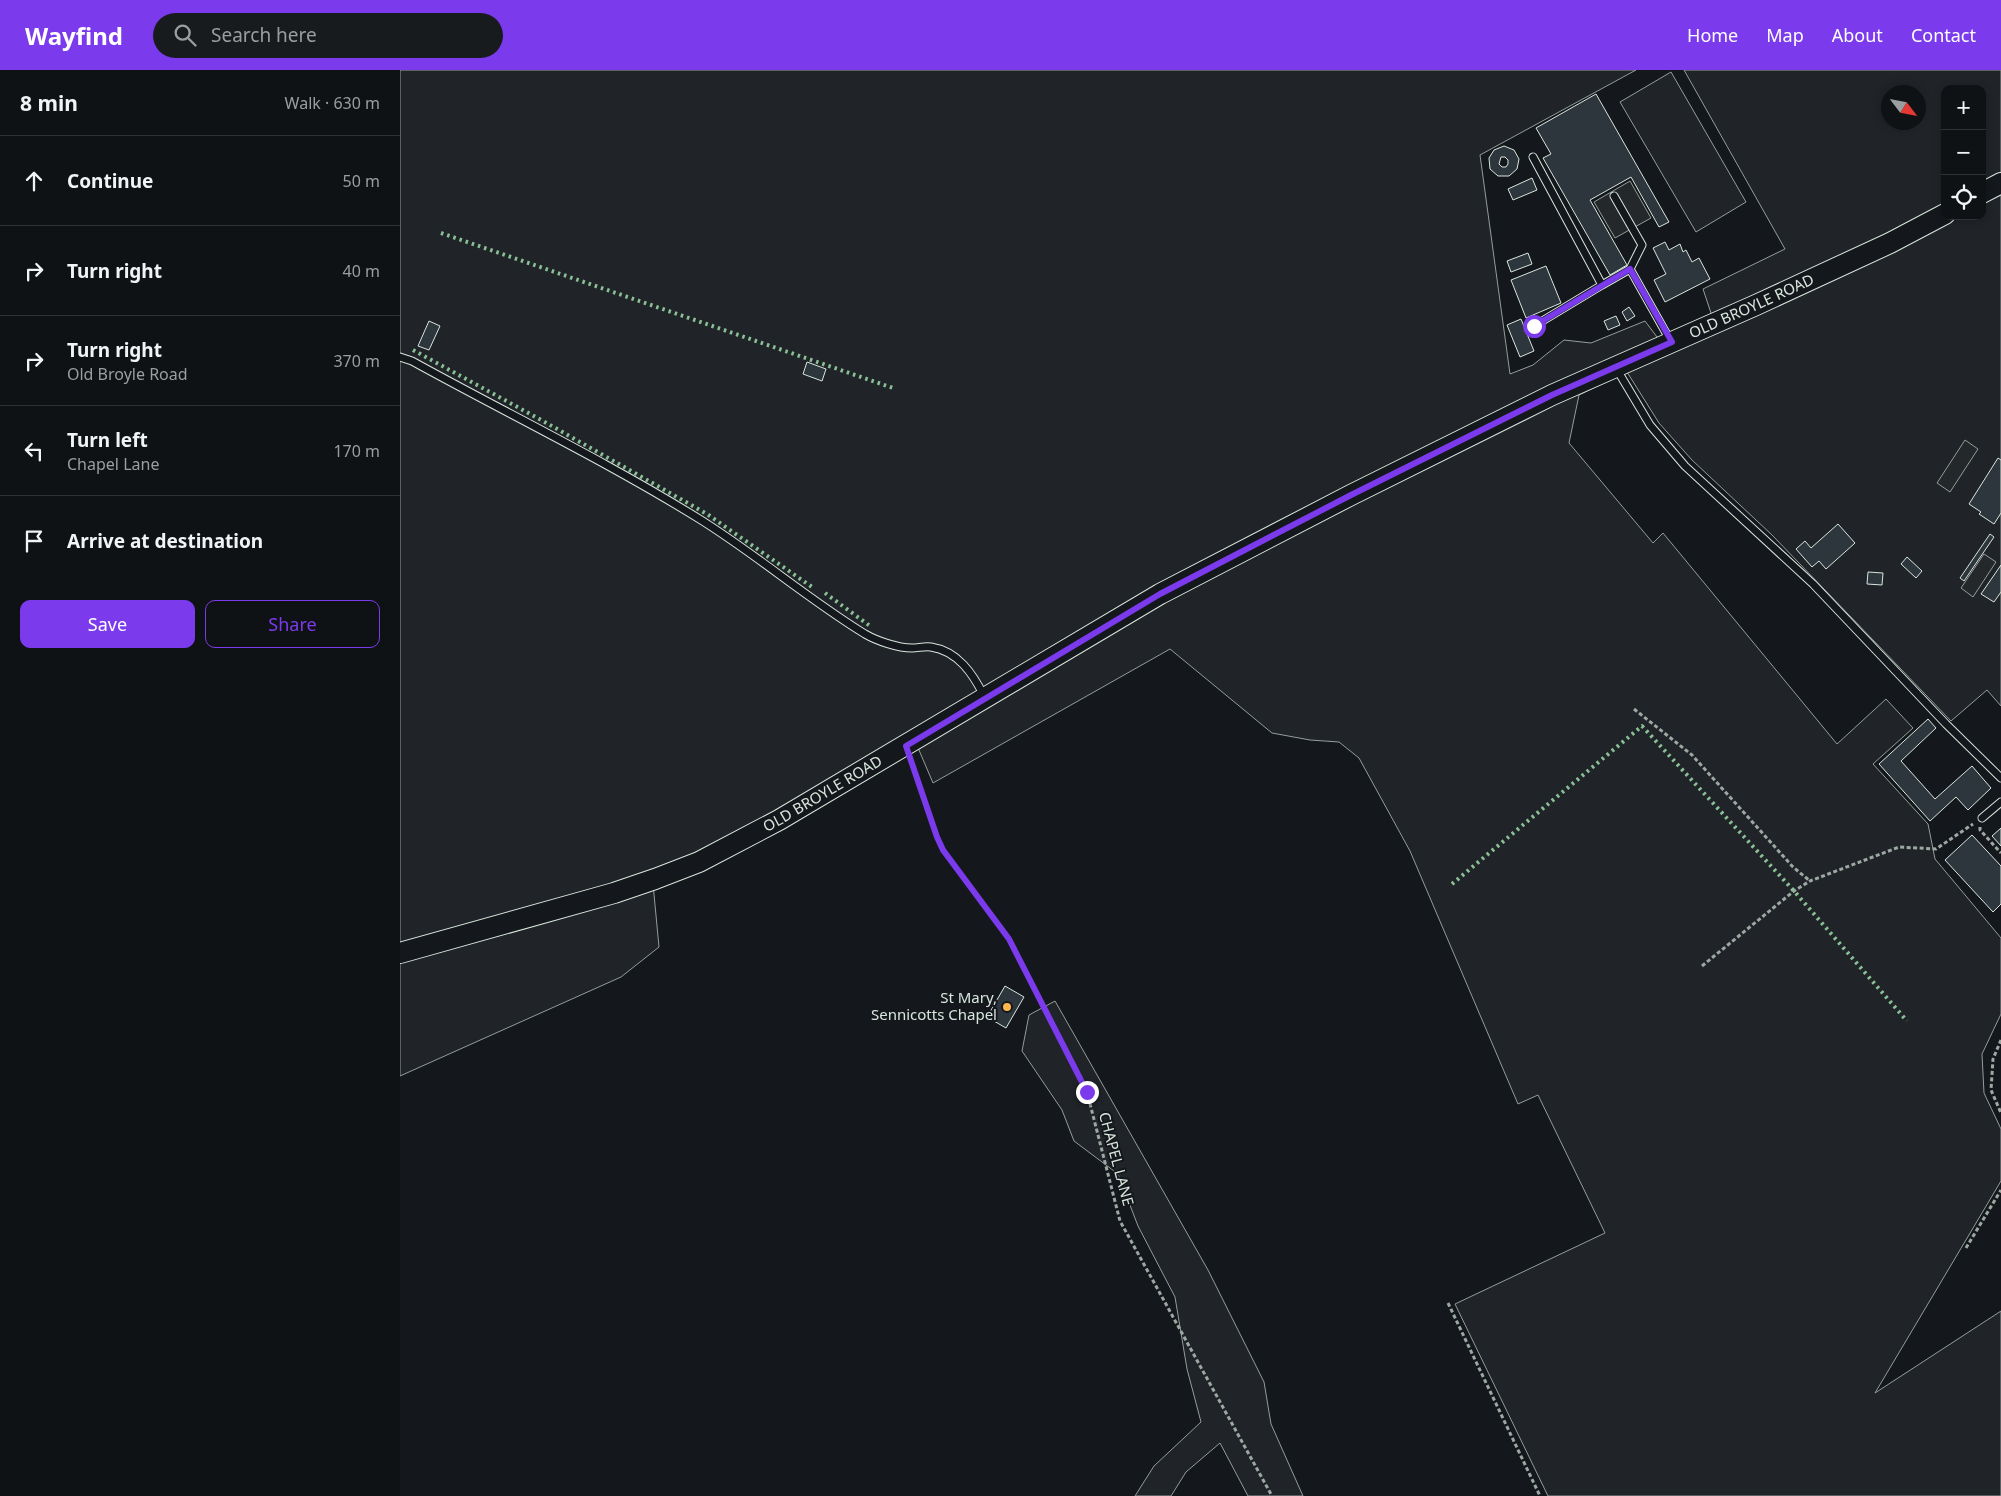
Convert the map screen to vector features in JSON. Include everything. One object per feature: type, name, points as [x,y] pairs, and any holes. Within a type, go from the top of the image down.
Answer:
[{"type":"main road","points":[[1986,191],[2001,183]]},
{"type":"main road","name":"OLD BROYLE ROAD","points":[[400,953],[614,893],[682,869],[741,841],[986,699],[1160,594],[1359,490],[1552,395],[1890,243],[1941,216]]},
{"type":"lane","points":[[1533,156],[1602,285]]},
{"type":"lane","points":[[1534,326],[1630,269],[1642,245],[1614,196]]},
{"type":"lane","points":[[1630,269],[1672,342]]},
{"type":"lane","points":[[400,357],[412,361],[540,429],[702,520],[867,635],[911,648],[931,647],[949,654],[962,662],[973,675],[986,699]]},
{"type":"lane","points":[[1615,367],[1650,425],[1685,466],[1813,584],[1946,724],[2001,778]]},
{"type":"lane","points":[[1982,818],[2001,802]]},
{"type":"path","points":[[1634,709],[1692,755],[1793,867],[1810,881]]},
{"type":"path","name":"CHAPEL LANE","points":[[906,746],[943,850],[1009,939],[1087,1092],[1120,1221],[1272,1496]]},
{"type":"path","points":[[1702,966],[1810,881],[1899,847],[1936,849],[1982,818]]},
{"type":"path","points":[[1982,818],[1980,830],[2001,853]]},
{"type":"path","points":[[2001,1040],[1993,1059],[1991,1090],[2001,1113]]},
{"type":"path","points":[[1966,1248],[2001,1190]]},
{"type":"path","points":[[1448,1303],[1540,1496]]},
{"type":"shaded area","points":[[400,70],[1636,70],[1480,155],[1510,374],[1533,365],[1564,340],[1591,343],[1645,321],[1669,353],[1717,331],[1703,289],[1785,249],[1684,70],[2001,70],[2001,706],[1987,690],[1951,721],[1772,535],[1692,460],[1659,423],[1627,372],[1579,395],[1569,443],[1653,543],[1663,533],[1837,744],[1886,699],[1913,728],[1873,764],[1928,824],[1935,859],[2001,938],[2001,1014],[1982,1054],[1984,1093],[2001,1129],[2001,1181],[1875,1393],[2001,1311],[2001,1496],[1548,1496],[1455,1304],[1605,1233],[1538,1095],[1518,1104],[1410,851],[1359,758],[1339,742],[1310,740],[1272,733],[1170,649],[933,783],[913,736],[775,816],[652,873],[659,947],[621,977],[400,1076]]},
{"type":"shaded area","points":[[1671,72],[1746,202],[1696,232],[1620,102]]},
{"type":"shaded area","points":[[1630,181],[1651,218],[1615,238],[1594,202]]},
{"type":"shaded area","points":[[1965,440],[1978,449],[1950,492],[1937,483]]},
{"type":"shaded area","points":[[1984,554],[1996,562],[1973,597],[1961,588]]},
{"type":"shaded area","points":[[1055,1001],[1208,1270],[1264,1382],[1271,1424],[1303,1496],[1248,1496],[1220,1443],[1186,1472],[1171,1496],[1135,1496],[1154,1466],[1201,1422],[1187,1369],[1175,1297],[1138,1226],[1118,1174],[1074,1141],[1062,1110],[1022,1051],[1029,1015]]},
{"type":"building","points":[[1596,94],[1669,222],[1659,227],[1631,177],[1590,200],[1627,265],[1610,275],[1543,158],[1551,154],[1536,128]]},
{"type":"building","points":[[1504,146],[1514,150],[1519,159],[1517,169],[1509,176],[1498,176],[1490,169],[1489,158],[1494,150]],"holes":[[[1501,157],[1505,157],[1508,160],[1508,164],[1506,167],[1502,167],[1499,164]]]},
{"type":"building","points":[[1532,178],[1537,190],[1513,200],[1508,189]]},
{"type":"building","points":[[1665,242],[1669,250],[1680,244],[1683,252],[1686,250],[1692,262],[1699,258],[1710,279],[1665,302],[1654,280],[1666,274],[1653,248]]},
{"type":"building","points":[[1528,253],[1532,264],[1511,272],[1507,261]]},
{"type":"building","points":[[1546,266],[1561,303],[1526,318],[1511,280]]},
{"type":"building","points":[[1629,307],[1635,316],[1627,321],[1622,312]]},
{"type":"building","points":[[1616,316],[1620,325],[1608,330],[1604,321]]},
{"type":"building","points":[[1521,319],[1534,351],[1520,357],[1507,325]]},
{"type":"building","points":[[429,321],[440,326],[429,350],[418,346]]},
{"type":"building","points":[[807,362],[826,369],[822,381],[803,374]]},
{"type":"building","points":[[1998,458],[2001,460],[2001,513],[1994,524],[1979,514],[1981,512],[1969,504]]},
{"type":"building","points":[[1838,524],[1855,543],[1826,569],[1819,561],[1812,567],[1796,549],[1805,541],[1811,548]]},
{"type":"building","points":[[1990,534],[1994,537],[1964,581],[1960,578]]},
{"type":"building","points":[[1907,557],[1922,571],[1916,578],[1901,564]]},
{"type":"building","points":[[2001,565],[2001,592],[1994,602],[1981,594]]},
{"type":"building","points":[[1868,572],[1883,573],[1882,585],[1867,584]]},
{"type":"building","points":[[1928,719],[1936,728],[1901,761],[1935,799],[1972,766],[1991,788],[1968,810],[1956,797],[1930,821],[1879,764]]},
{"type":"building","points":[[2001,828],[2001,846],[1992,836]]},
{"type":"building","points":[[1972,835],[2001,866],[2001,904],[1993,912],[1945,860]]},
{"type":"building","points":[[1005,986],[1024,997],[1006,1028],[987,1017]]},
{"type":"hedge","points":[[441,233],[896,389]]},
{"type":"hedge","points":[[413,350],[707,514],[812,587]]},
{"type":"hedge","points":[[825,593],[870,626]]},
{"type":"hedge","points":[[1452,884],[1642,726],[1794,891],[1907,1021]]},
{"type":"place","name":"St Mary, Sennicotts Chapel","points":[[1007,1007]]},
{"type":"route","points":[[1087,1092],[1009,939],[943,850],[906,746],[1160,594],[1351,495],[1552,395],[1672,342],[1630,269],[1534,326]]}]
